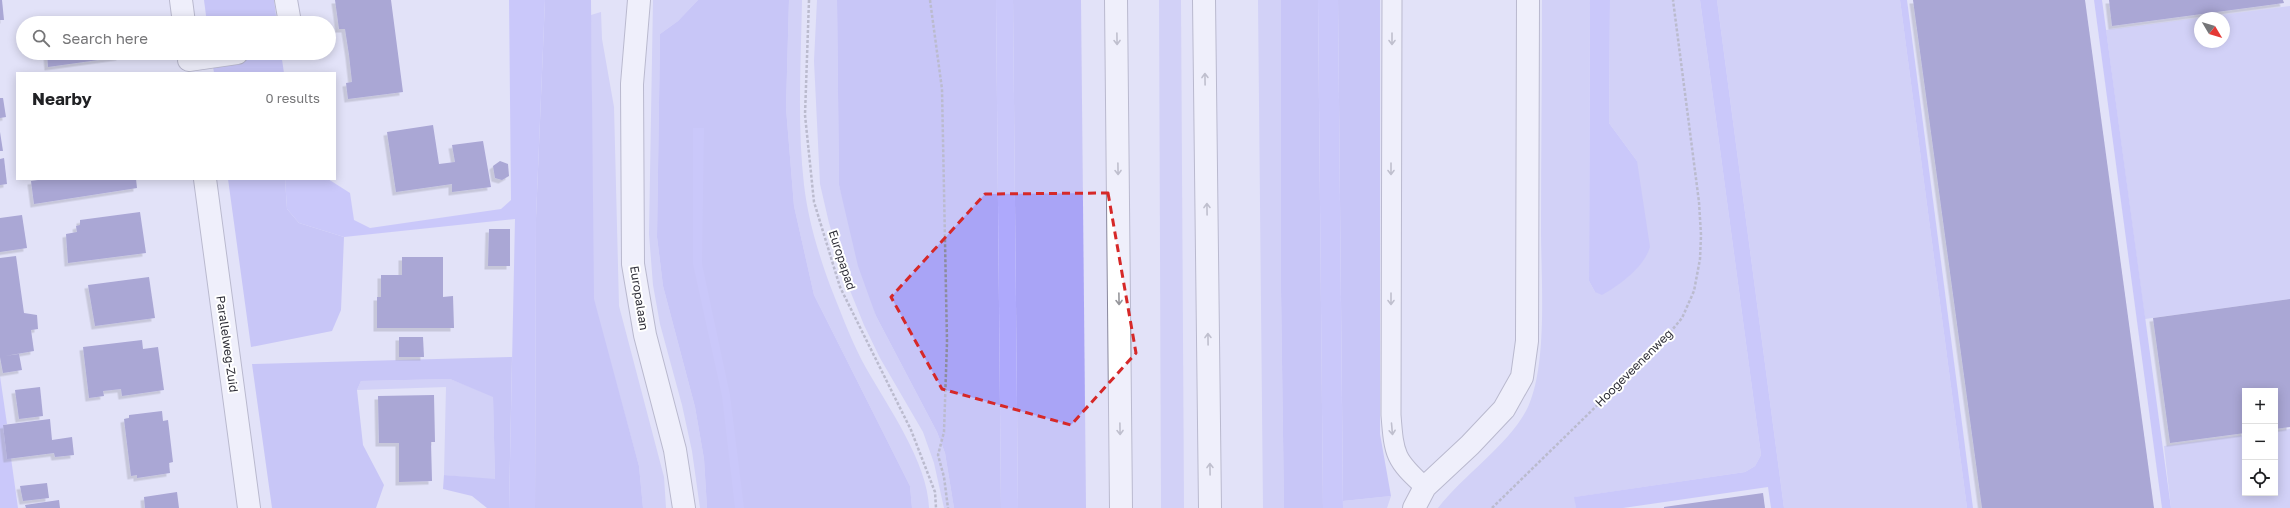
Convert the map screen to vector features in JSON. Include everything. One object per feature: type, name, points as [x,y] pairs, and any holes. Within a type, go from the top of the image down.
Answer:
[{"type":"main road","points":[[181,0],[183,16]]},
{"type":"main road","points":[[286,0],[289,16]]},
{"type":"main road","name":"Europalaan","points":[[624,0],[632,84]]},
{"type":"main road","name":"Europalaan","points":[[639,0],[632,84],[633,264],[645,335],[675,450],[684,508]]},
{"type":"main road","points":[[1116,0],[1121,508]]},
{"type":"main road","points":[[1204,0],[1210,508]]},
{"type":"main road","points":[[1414,508],[1425,487],[1470,445],[1504,410],[1522,377],[1527,341],[1528,0]]},
{"type":"main road","points":[[189,62],[200,60]]},
{"type":"main road","name":"Parallelweg-Zuid","points":[[205,180],[248,508]]},
{"type":"lane","points":[[1392,0],[1391,416],[1393,449],[1406,469],[1425,487]]},
{"type":"path","name":"Europapad","points":[[809,0],[805,114],[814,202],[840,288],[911,430],[935,492],[936,508]]},
{"type":"path","points":[[930,0],[942,89],[947,342],[944,432],[938,455],[944,477],[948,508]]},
{"type":"path","name":"Hoogeveenenweg","points":[[1492,508],[1662,342],[1682,318],[1694,291],[1700,259],[1699,202],[1672,0]]},
{"type":"highlighted area","points":[[1108,193],[1136,353],[1071,425],[942,389],[891,297],[985,194]]},
{"type":"shaded area","points":[[204,0],[274,0],[276,16],[206,16]]},
{"type":"shaded area","points":[[509,0],[545,0],[536,218],[535,508],[509,508],[515,219],[344,237],[299,223],[287,209],[285,180],[330,180],[350,193],[354,220],[370,228],[501,209],[511,200]]},
{"type":"shaded area","points":[[545,0],[591,0],[594,299],[639,466],[643,508],[535,508],[536,218]]},
{"type":"shaded area","points":[[653,0],[698,0],[678,21],[660,34],[657,237],[663,286],[695,407],[704,459],[707,508],[700,508],[692,451],[682,405],[660,324],[653,285],[649,234]]},
{"type":"shaded area","points":[[698,0],[789,0],[786,108],[794,206],[814,295],[910,486],[912,508],[707,508],[704,459],[695,407],[663,286],[657,237],[660,34],[678,21]]},
{"type":"shaded area","points":[[789,0],[802,0],[800,92],[802,162],[808,212],[815,240],[844,322],[866,368],[914,454],[922,473],[927,491],[929,508],[912,508],[910,486],[814,295],[794,206],[786,108]]},
{"type":"shaded area","points":[[817,0],[837,0],[839,185],[876,316],[937,432],[945,453],[954,508],[944,508],[934,463],[923,432],[880,358],[864,325],[849,288],[829,223],[820,184],[814,61]]},
{"type":"shaded area","points":[[837,0],[996,0],[1001,508],[954,508],[945,453],[937,432],[876,316],[858,266],[839,185]]},
{"type":"shaded area","points":[[996,0],[1013,0],[1018,508],[1001,508]]},
{"type":"shaded area","points":[[1013,0],[1081,0],[1086,508],[1018,508]]},
{"type":"shaded area","points":[[1159,0],[1181,0],[1184,508],[1161,508]]},
{"type":"shaded area","points":[[1258,0],[1281,0],[1281,291],[1284,508],[1263,508]]},
{"type":"shaded area","points":[[1281,0],[1318,0],[1323,508],[1284,508],[1281,291]]},
{"type":"shaded area","points":[[1318,0],[1338,0],[1343,508],[1323,508]]},
{"type":"shaded area","points":[[1338,0],[1380,0],[1380,434],[1391,496],[1343,501]]},
{"type":"shaded area","points":[[1542,0],[1590,0],[1589,281],[1595,292],[1637,161],[1609,123],[1610,0],[1700,0],[1761,455],[1755,466],[1745,472],[1575,497],[1576,508],[1438,508],[1460,483],[1510,434],[1528,407],[1534,389],[1541,345],[1542,320]]},
{"type":"shaded area","points":[[1590,0],[1610,0],[1609,123],[1637,161],[1650,247],[1642,262],[1624,281],[1602,295],[1595,292],[1589,281]]},
{"type":"shaded area","points":[[1700,0],[1717,0],[1784,508],[1771,508],[1768,487],[1623,508],[1576,508],[1574,497],[1745,472],[1755,466],[1761,455]]},
{"type":"shaded area","points":[[1717,0],[1900,0],[1967,508],[1784,508]]},
{"type":"shaded area","points":[[1900,0],[1907,0],[1973,508],[1967,508]]},
{"type":"shaded area","points":[[2094,0],[2102,0],[2171,508],[2162,508]]},
{"type":"shaded area","points":[[2290,6],[2290,299],[2145,319],[2106,30],[2194,19],[2194,48],[2230,48],[2230,14]]},
{"type":"shaded area","points":[[601,12],[602,39],[614,107],[619,306],[664,477],[666,508],[643,508],[639,466],[593,299],[591,15]]},
{"type":"shaded area","points":[[212,60],[282,60],[284,72],[214,72]]},
{"type":"shaded area","points":[[693,128],[704,128],[702,264],[730,395],[744,508],[735,508],[722,396],[693,264]]},
{"type":"shaded area","points":[[228,180],[285,180],[287,209],[299,223],[344,237],[341,310],[332,331],[251,347]]},
{"type":"shaded area","points":[[512,357],[509,508],[487,508],[472,496],[443,489],[444,475],[495,479],[493,397],[450,379],[361,381],[357,390],[363,445],[384,485],[376,508],[272,508],[252,364]]},
{"type":"shaded area","points":[[0,376],[7,424],[3,425],[7,458],[11,458],[18,508],[0,508]]},
{"type":"shaded area","points":[[450,379],[493,396],[495,480],[444,475],[446,387],[357,390],[361,381]]},
{"type":"shaded area","points":[[2290,429],[2290,508],[2171,508],[2164,446],[2242,435],[2242,496],[2278,496],[2278,431]]},
{"type":"shaded area","points":[[1391,496],[1387,508],[1343,508],[1343,501]]},
{"type":"building","points":[[0,0],[2,0],[4,20],[0,20]]},
{"type":"building","points":[[335,0],[391,0],[403,92],[348,99],[346,83],[352,82],[349,55],[345,29],[339,29]]},
{"type":"building","points":[[1913,0],[2085,0],[2154,508],[1982,508]]},
{"type":"building","points":[[2109,0],[2283,0],[2284,3],[2217,12],[2194,12],[2194,15],[2112,26]]},
{"type":"building","points":[[48,60],[98,60],[48,67]]},
{"type":"building","points":[[0,98],[3,98],[6,117],[0,118]]},
{"type":"building","points":[[433,125],[439,164],[455,162],[452,145],[483,141],[491,187],[452,192],[452,184],[396,192],[387,132]]},
{"type":"building","points":[[0,132],[3,151],[0,151]]},
{"type":"building","points":[[4,158],[7,184],[0,185],[0,159]]},
{"type":"building","points":[[500,161],[508,164],[509,176],[502,180],[495,178],[493,166]]},
{"type":"building","points":[[136,180],[137,188],[34,204],[31,181]]},
{"type":"building","points":[[140,212],[146,253],[68,263],[66,234],[77,232],[76,226],[80,225],[80,220]]},
{"type":"building","points":[[22,215],[27,248],[0,252],[0,218]]},
{"type":"building","points":[[489,229],[510,229],[510,266],[488,266]]},
{"type":"building","points":[[16,256],[24,313],[37,315],[38,329],[31,330],[34,351],[5,356],[19,354],[22,370],[3,373],[0,357],[0,258]]},
{"type":"building","points":[[402,257],[443,257],[443,297],[453,296],[454,328],[377,328],[377,297],[381,297],[381,275],[402,275]]},
{"type":"building","points":[[149,277],[155,318],[95,326],[88,285]]},
{"type":"building","points":[[2290,299],[2290,427],[2278,429],[2278,388],[2242,388],[2242,433],[2170,443],[2153,318]]},
{"type":"building","points":[[399,337],[423,337],[424,357],[399,357]]},
{"type":"building","points":[[142,340],[143,349],[158,347],[164,390],[122,396],[121,389],[103,391],[104,396],[89,398],[83,347]]},
{"type":"building","points":[[40,387],[43,416],[19,419],[15,390]]},
{"type":"building","points":[[434,395],[435,442],[431,442],[432,481],[399,482],[399,443],[379,443],[378,396]]},
{"type":"building","points":[[162,411],[163,421],[168,420],[173,462],[169,463],[170,473],[137,478],[137,475],[131,476],[124,419],[129,418],[129,415]]},
{"type":"building","points":[[50,419],[52,440],[72,437],[74,455],[55,457],[54,453],[7,459],[3,425]]},
{"type":"building","points":[[47,483],[49,498],[23,501],[20,486]]},
{"type":"building","points":[[177,492],[179,508],[145,508],[144,497]]},
{"type":"building","points":[[1763,493],[1765,508],[1664,508],[1664,507]]},
{"type":"building","points":[[59,500],[60,508],[26,508],[25,505]]}]
